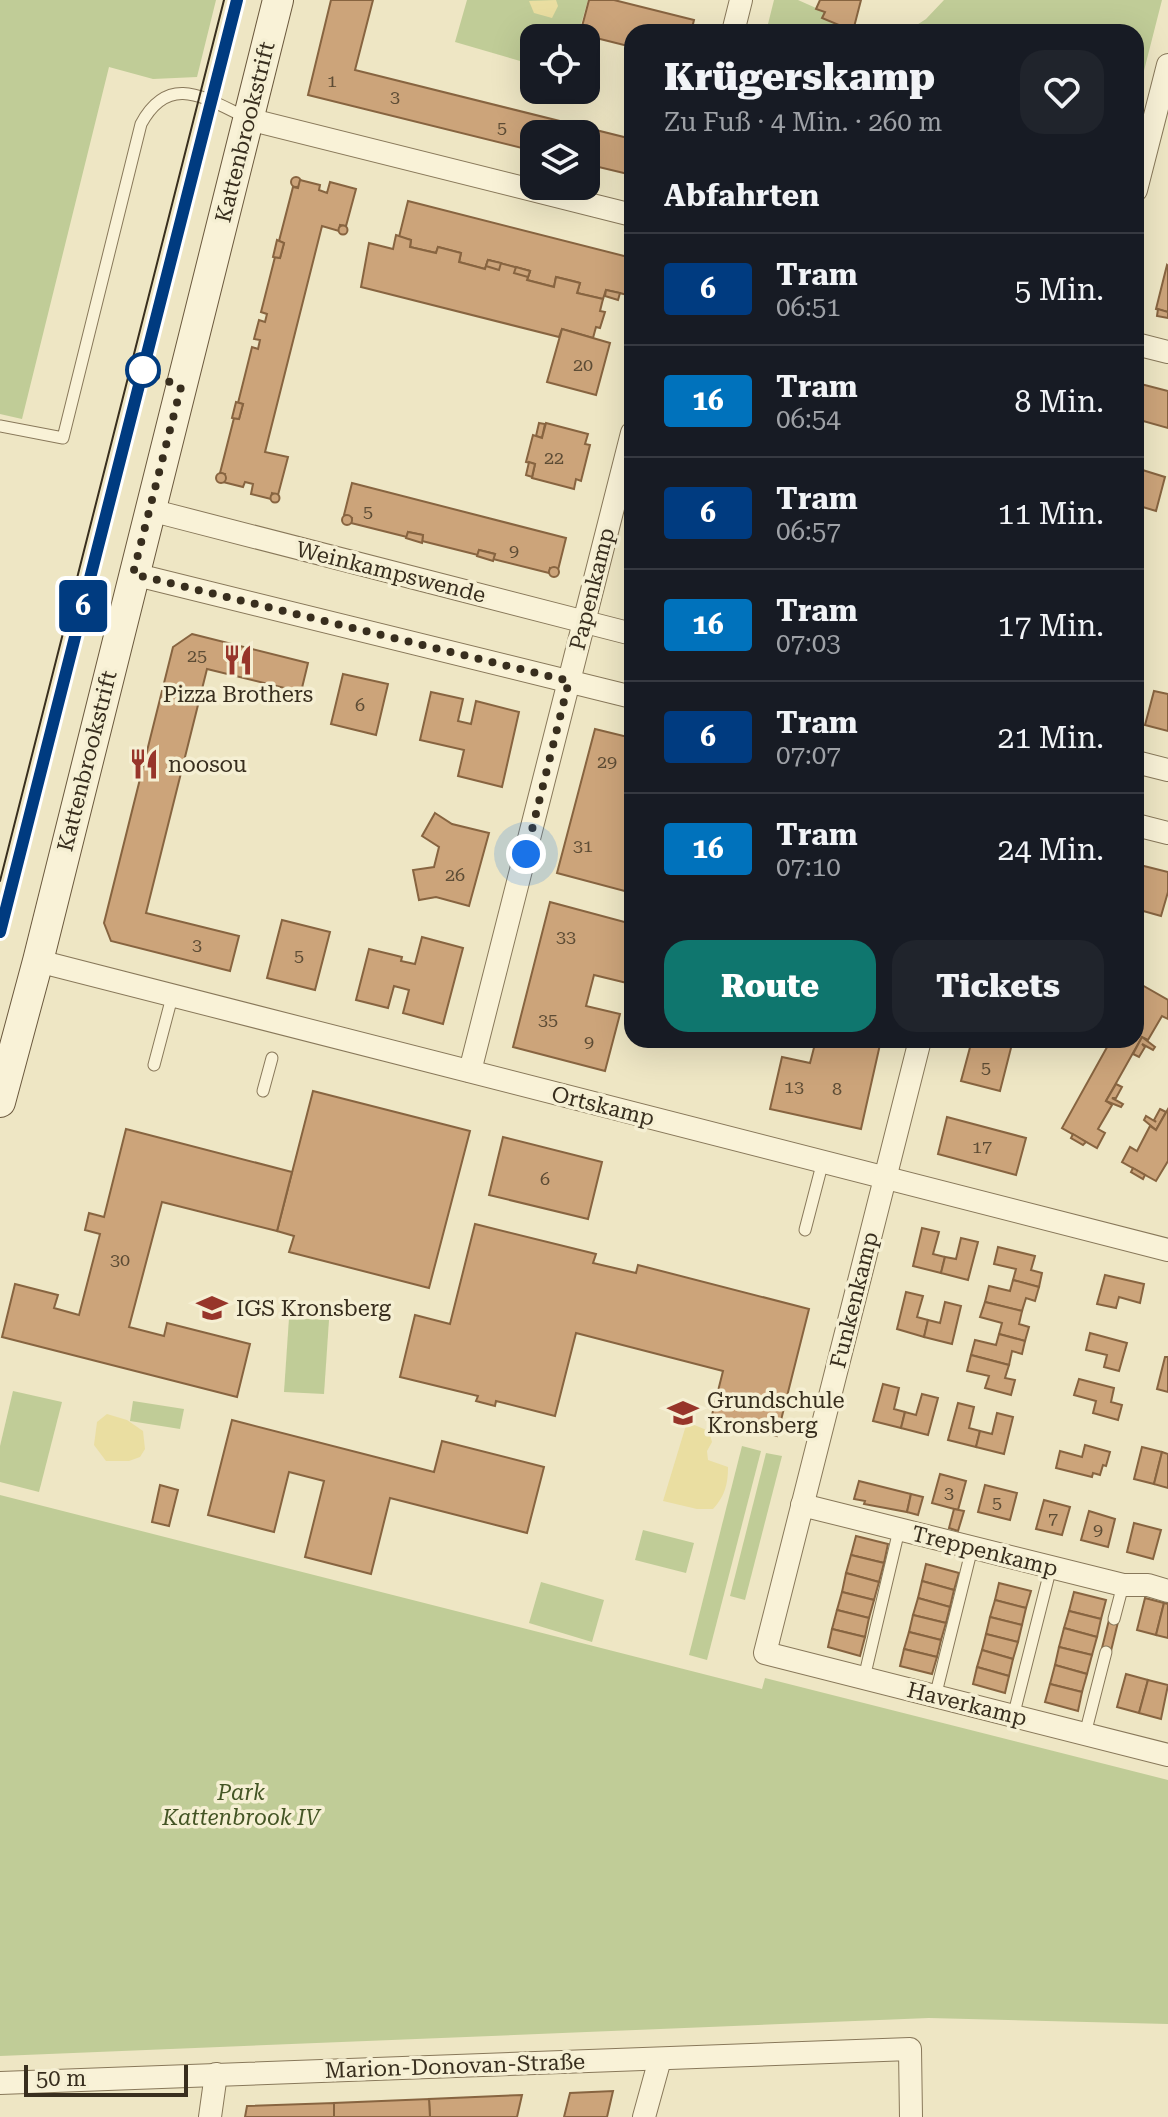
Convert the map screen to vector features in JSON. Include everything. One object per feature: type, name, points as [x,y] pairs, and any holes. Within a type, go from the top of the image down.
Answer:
[{"type":"main road","name":"Kattenbrookstrift","points":[[0,1102],[278,0]]},
{"type":"street","points":[[735,24],[741,0]]},
{"type":"street","points":[[1144,159],[1168,65]]},
{"type":"street","points":[[248,119],[624,213]]},
{"type":"street","points":[[1144,346],[1168,352]]},
{"type":"street","name":"Papenkamp","points":[[470,1071],[624,464]]},
{"type":"street","name":"Weinkampswende","points":[[150,510],[624,632]]},
{"type":"street","points":[[133,574],[624,695]]},
{"type":"street","points":[[1144,764],[1168,770]]},
{"type":"street","points":[[1144,827],[1168,833]]},
{"type":"street","name":"Ortskamp","points":[[38,961],[1168,1250]]},
{"type":"street","name":"Funkenkamp","points":[[765,1653],[918,1048]]},
{"type":"street","name":"Treppenkamp","points":[[802,1505],[1123,1585],[1148,1585],[1168,1591]]},
{"type":"street","name":"Haverkamp","points":[[765,1653],[1168,1755]]},
{"type":"street","name":"Marion-Donovan-Straße","points":[[0,2083],[910,2049],[911,2117]]},
{"type":"street","points":[[644,2117],[660,2059]]},
{"type":"street","points":[[210,2117],[216,2074]]},
{"type":"lane","points":[[0,426],[63,438],[141,124],[150,108],[161,98],[175,93],[211,101],[248,119]]},
{"type":"lane","points":[[154,1065],[172,997]]},
{"type":"lane","points":[[263,1091],[272,1058]]},
{"type":"lane","points":[[805,1230],[823,1161]]},
{"type":"lane","points":[[864,1678],[899,1530]]},
{"type":"lane","points":[[935,1697],[972,1548]]},
{"type":"lane","points":[[1013,1717],[1051,1567]]},
{"type":"lane","points":[[1114,1619],[1123,1585]]},
{"type":"lane","points":[[1085,1734],[1106,1652]]},
{"type":"green space","points":[[0,0],[216,0],[197,77],[153,79],[109,67],[22,419],[0,414]]},
{"type":"green space","points":[[467,0],[588,0],[581,24],[520,24],[520,61],[455,42]]},
{"type":"green space","points":[[774,0],[798,0],[825,12],[823,18],[837,24],[768,24]]},
{"type":"green space","points":[[944,0],[1162,0],[1144,71],[1144,24],[918,24]]},
{"type":"green space","points":[[289,1318],[329,1320],[324,1394],[284,1392]]},
{"type":"green space","points":[[13,1391],[62,1402],[39,1492],[0,1482],[0,1446]]},
{"type":"green space","points":[[133,1401],[184,1409],[180,1429],[130,1421]]},
{"type":"green space","points":[[742,1446],[761,1451],[707,1660],[689,1655]]},
{"type":"green space","points":[[766,1453],[782,1456],[745,1600],[730,1596]]},
{"type":"green space","name":"Park Kattenbrook IV","points":[[0,1495],[762,1689],[765,1678],[1168,1780],[1168,2024],[929,2018],[0,2056]]},
{"type":"green space","points":[[643,1530],[694,1543],[686,1573],[635,1560]]},
{"type":"green space","points":[[541,1582],[604,1600],[592,1642],[529,1623]]},
{"type":"sand","points":[[556,0],[558,6],[552,18],[534,13],[529,1]]},
{"type":"sand","points":[[107,1414],[127,1420],[143,1431],[145,1449],[140,1457],[129,1461],[106,1461],[94,1445],[97,1422]]},
{"type":"sand","points":[[687,1422],[709,1431],[712,1442],[707,1451],[708,1460],[728,1467],[725,1490],[713,1509],[697,1509],[663,1501]]},
{"type":"building","points":[[331,0],[373,0],[355,70],[556,120],[520,120],[520,148],[308,95]]},
{"type":"building","points":[[589,0],[614,0],[694,20],[693,24],[624,24],[624,45],[600,39],[600,24],[583,24]]},
{"type":"building","points":[[820,0],[861,0],[855,24],[836,24],[822,18],[825,12],[816,9]]},
{"type":"building","points":[[600,131],[624,137],[624,173],[600,167]]},
{"type":"building","points":[[296,177],[301,182],[296,187],[291,182]]},
{"type":"building","points":[[300,180],[320,185],[319,190],[327,193],[330,182],[356,189],[346,226],[340,225],[339,231],[322,226],[265,452],[288,457],[278,495],[272,493],[271,499],[251,494],[253,484],[245,482],[243,487],[223,482],[225,474],[220,473],[234,418],[239,419],[243,404],[238,403],[252,347],[258,349],[260,340],[254,339],[259,320],[265,322],[267,314],[261,312],[275,257],[280,258],[284,243],[279,241],[293,187],[298,188]]},
{"type":"building","points":[[408,201],[624,256],[624,294],[606,290],[603,299],[577,293],[580,283],[556,277],[554,287],[527,280],[530,271],[488,260],[485,269],[459,262],[461,253],[438,247],[436,253],[410,247],[411,240],[399,237]]},
{"type":"building","points":[[343,226],[347,230],[343,234],[339,230]]},
{"type":"building","points":[[396,235],[411,240],[410,247],[436,253],[438,247],[461,253],[459,262],[485,269],[488,260],[530,271],[527,280],[554,287],[556,277],[580,283],[577,293],[603,299],[600,311],[605,312],[600,328],[596,327],[593,338],[562,329],[559,337],[361,287],[369,243],[393,249]]},
{"type":"building","points":[[277,240],[284,243],[280,258],[273,257]]},
{"type":"building","points":[[488,260],[501,263],[499,270],[486,266]]},
{"type":"building","points":[[1168,266],[1168,312],[1156,309]]},
{"type":"building","points":[[516,267],[530,271],[528,277],[514,273]]},
{"type":"building","points":[[606,290],[620,293],[618,300],[605,296]]},
{"type":"building","points":[[1158,309],[1168,312],[1168,318],[1157,316]]},
{"type":"building","points":[[562,329],[610,343],[596,395],[547,382]]},
{"type":"building","points":[[1144,385],[1168,391],[1168,428],[1144,421]]},
{"type":"building","points":[[236,402],[243,404],[239,419],[232,418]]},
{"type":"building","points":[[539,423],[545,424],[542,438],[536,436]]},
{"type":"building","points":[[546,423],[588,434],[585,444],[590,445],[581,481],[576,479],[574,489],[532,478],[535,464],[526,462],[533,435],[542,438]]},
{"type":"building","points":[[529,462],[535,464],[532,477],[526,475]]},
{"type":"building","points":[[1144,470],[1165,477],[1156,511],[1144,507]]},
{"type":"building","points":[[221,473],[226,478],[221,483],[216,478]]},
{"type":"building","points":[[352,483],[566,538],[558,570],[550,568],[549,573],[493,559],[495,554],[479,550],[478,555],[422,541],[423,535],[408,532],[407,537],[351,523],[352,518],[344,515]]},
{"type":"building","points":[[275,494],[279,498],[275,502],[271,498]]},
{"type":"building","points":[[347,515],[352,520],[347,525],[342,520]]},
{"type":"building","points":[[408,532],[423,535],[422,543],[406,538]]},
{"type":"building","points":[[479,550],[495,554],[493,561],[477,556]]},
{"type":"building","points":[[554,567],[559,572],[554,577],[549,572]]},
{"type":"building","points":[[192,634],[308,663],[301,692],[207,669],[146,913],[239,936],[230,971],[111,941],[104,923],[173,647]]},
{"type":"building","points":[[343,674],[388,684],[376,735],[331,724]]},
{"type":"building","points":[[1154,691],[1168,694],[1168,731],[1145,725]]},
{"type":"building","points":[[431,692],[463,699],[458,721],[471,724],[476,701],[519,712],[502,787],[458,776],[464,750],[420,740]]},
{"type":"building","points":[[595,729],[624,736],[624,891],[557,873]]},
{"type":"building","points":[[435,813],[452,824],[489,833],[469,906],[436,897],[419,900],[413,870],[434,867],[439,847],[422,836]]},
{"type":"building","points":[[1144,866],[1168,872],[1168,892],[1161,916],[1144,911]]},
{"type":"building","points":[[550,902],[624,922],[624,982],[594,975],[586,1006],[620,1014],[605,1071],[513,1047]]},
{"type":"building","points":[[282,920],[330,932],[315,990],[267,978]]},
{"type":"building","points":[[422,937],[463,948],[443,1024],[403,1013],[409,990],[394,986],[388,1008],[356,1000],[369,949],[402,957],[401,961],[415,964]]},
{"type":"building","points":[[1144,986],[1168,1000],[1168,1019],[1162,1016],[1148,1040],[1144,1038]]},
{"type":"building","points":[[1144,1039],[1155,1047],[1153,1050],[1144,1045]]},
{"type":"building","points":[[1145,1047],[1139,1057],[1133,1054],[1136,1048]]},
{"type":"building","points":[[814,1048],[879,1048],[861,1129],[770,1109],[782,1057],[810,1063]]},
{"type":"building","points":[[970,1048],[1011,1048],[1000,1091],[961,1081]]},
{"type":"building","points":[[1107,1048],[1136,1048],[1106,1101],[1112,1105],[1098,1129],[1105,1133],[1097,1148],[1062,1128]]},
{"type":"building","points":[[1116,1084],[1122,1087],[1116,1098],[1112,1098],[1123,1104],[1121,1107],[1106,1101]]},
{"type":"building","points":[[313,1091],[470,1131],[429,1288],[289,1252],[294,1236],[277,1231]]},
{"type":"building","points":[[1160,1109],[1166,1112],[1156,1130],[1144,1120],[1146,1116],[1156,1122],[1154,1120]]},
{"type":"building","points":[[1168,1109],[1168,1161],[1156,1181],[1122,1162],[1130,1147],[1137,1151],[1150,1126],[1156,1130]]},
{"type":"building","points":[[947,1117],[1026,1138],[1016,1175],[938,1154]]},
{"type":"building","points":[[126,1129],[292,1172],[277,1231],[162,1202],[129,1327],[164,1336],[167,1323],[250,1344],[237,1397],[2,1337],[15,1284],[58,1295],[54,1308],[79,1315],[100,1234],[85,1230],[89,1213],[104,1217]]},
{"type":"building","points":[[1073,1134],[1086,1142],[1083,1145],[1071,1138]]},
{"type":"building","points":[[503,1137],[602,1162],[588,1219],[489,1195]]},
{"type":"building","points":[[1133,1168],[1145,1175],[1143,1179],[1131,1172]]},
{"type":"building","points":[[475,1224],[596,1254],[593,1263],[636,1273],[638,1265],[809,1309],[777,1436],[711,1419],[723,1371],[576,1333],[555,1416],[496,1401],[495,1406],[476,1401],[478,1396],[400,1377],[415,1315],[450,1324]]},
{"type":"building","points":[[922,1228],[939,1232],[933,1254],[945,1257],[941,1273],[913,1266]]},
{"type":"building","points":[[961,1238],[978,1242],[968,1280],[941,1273],[945,1257],[956,1259]]},
{"type":"building","points":[[998,1247],[1035,1256],[1031,1270],[1042,1273],[1039,1287],[1013,1280],[1016,1269],[994,1264]]},
{"type":"building","points":[[1105,1275],[1144,1284],[1140,1303],[1119,1297],[1116,1308],[1097,1304]]},
{"type":"building","points":[[1013,1280],[1039,1287],[1035,1301],[1026,1298],[1022,1311],[985,1302],[989,1286],[1010,1291]]},
{"type":"building","points":[[906,1292],[923,1296],[917,1317],[928,1320],[924,1337],[897,1329]]},
{"type":"building","points":[[945,1302],[961,1306],[952,1344],[924,1337],[928,1320],[940,1323]]},
{"type":"building","points":[[985,1302],[1022,1311],[1019,1324],[1029,1327],[1025,1341],[999,1334],[1002,1323],[980,1317]]},
{"type":"building","points":[[1090,1333],[1127,1343],[1119,1371],[1104,1367],[1107,1355],[1086,1350]]},
{"type":"building","points":[[999,1334],[1025,1341],[1022,1354],[1012,1351],[1009,1365],[971,1355],[975,1340],[996,1345]]},
{"type":"building","points":[[971,1355],[1009,1365],[1005,1378],[1015,1380],[1011,1395],[985,1388],[989,1376],[967,1371]]},
{"type":"building","points":[[1165,1357],[1168,1357],[1168,1392],[1157,1389]]},
{"type":"building","points":[[1079,1379],[1114,1388],[1111,1402],[1122,1405],[1118,1420],[1093,1413],[1096,1401],[1074,1395]]},
{"type":"building","points":[[883,1384],[899,1388],[894,1409],[905,1412],[901,1428],[873,1421]]},
{"type":"building","points":[[922,1394],[938,1398],[928,1435],[901,1428],[905,1412],[916,1415]]},
{"type":"building","points":[[958,1403],[974,1407],[969,1428],[980,1431],[976,1447],[948,1440]]},
{"type":"building","points":[[997,1413],[1013,1417],[1004,1454],[976,1447],[980,1431],[992,1434]]},
{"type":"building","points":[[232,1420],[434,1472],[442,1441],[544,1467],[527,1533],[390,1498],[371,1574],[305,1557],[324,1481],[289,1472],[274,1532],[208,1515]]},
{"type":"building","points":[[1085,1445],[1110,1452],[1100,1475],[1093,1473],[1092,1477],[1056,1468],[1060,1451],[1082,1457]]},
{"type":"building","points":[[1142,1447],[1162,1452],[1154,1484],[1134,1479]]},
{"type":"building","points":[[1162,1452],[1168,1454],[1168,1488],[1154,1484]]},
{"type":"building","points":[[940,1474],[966,1481],[958,1510],[932,1503]]},
{"type":"building","points":[[859,1481],[911,1494],[907,1512],[864,1504],[865,1501],[854,1499]]},
{"type":"building","points":[[160,1485],[178,1490],[169,1526],[152,1522]]},
{"type":"building","points":[[985,1485],[1017,1493],[1010,1520],[978,1512]]},
{"type":"building","points":[[911,1494],[923,1497],[918,1515],[907,1512]]},
{"type":"building","points":[[1044,1500],[1070,1507],[1062,1535],[1036,1529]]},
{"type":"building","points":[[954,1509],[964,1511],[958,1531],[949,1528]]},
{"type":"building","points":[[1089,1511],[1115,1519],[1108,1547],[1081,1540]]},
{"type":"building","points":[[1134,1523],[1161,1530],[1153,1559],[1127,1552]]},
{"type":"building","points":[[856,1536],[888,1544],[884,1563],[851,1555]]},
{"type":"building","points":[[851,1555],[884,1563],[879,1582],[846,1573]]},
{"type":"building","points":[[926,1564],[959,1573],[954,1590],[922,1581]]},
{"type":"building","points":[[846,1573],[879,1582],[874,1600],[842,1592]]},
{"type":"building","points":[[922,1581],[954,1590],[950,1607],[918,1598]]},
{"type":"building","points":[[999,1583],[1031,1591],[1026,1608],[995,1600]]},
{"type":"building","points":[[842,1592],[874,1600],[869,1618],[837,1610]]},
{"type":"building","points":[[1074,1592],[1106,1600],[1101,1619],[1069,1611]]},
{"type":"building","points":[[918,1598],[950,1607],[946,1623],[913,1615]]},
{"type":"building","points":[[1145,1598],[1164,1603],[1156,1635],[1137,1630]]},
{"type":"building","points":[[995,1600],[1026,1608],[1022,1625],[990,1617]]},
{"type":"building","points":[[1164,1603],[1168,1604],[1168,1638],[1156,1635]]},
{"type":"building","points":[[837,1610],[869,1618],[865,1637],[832,1629]]},
{"type":"building","points":[[1069,1611],[1101,1619],[1097,1637],[1064,1628]]},
{"type":"building","points":[[913,1615],[946,1623],[941,1640],[909,1632]]},
{"type":"building","points":[[990,1617],[1022,1625],[1018,1642],[986,1634]]},
{"type":"building","points":[[1109,1620],[1118,1622],[1111,1651],[1102,1648]]},
{"type":"building","points":[[1064,1628],[1097,1637],[1092,1655],[1059,1647]]},
{"type":"building","points":[[832,1629],[865,1637],[860,1656],[828,1647]]},
{"type":"building","points":[[909,1632],[941,1640],[937,1657],[904,1649]]},
{"type":"building","points":[[986,1634],[1018,1642],[1013,1659],[982,1650]]},
{"type":"building","points":[[1059,1647],[1092,1655],[1087,1674],[1055,1665]]},
{"type":"building","points":[[904,1649],[937,1657],[932,1674],[900,1666]]},
{"type":"building","points":[[982,1650],[1013,1659],[1009,1676],[977,1667]]},
{"type":"building","points":[[1055,1665],[1087,1674],[1082,1692],[1050,1684]]},
{"type":"building","points":[[977,1667],[1009,1676],[1005,1693],[973,1684]]},
{"type":"building","points":[[1126,1674],[1148,1680],[1139,1713],[1117,1707]]},
{"type":"building","points":[[1148,1680],[1168,1685],[1161,1719],[1139,1713]]},
{"type":"building","points":[[1050,1684],[1082,1692],[1078,1711],[1045,1702]]},
{"type":"building","points":[[613,2091],[607,2117],[564,2117],[570,2093]]},
{"type":"building","points":[[522,2095],[517,2117],[430,2117],[429,2099]]},
{"type":"building","points":[[429,2099],[430,2117],[334,2117],[334,2103]]},
{"type":"building","points":[[334,2103],[334,2117],[245,2117],[247,2106]]},
{"type":"tram line","points":[[0,881],[224,0]]},
{"type":"tram line","points":[[0,932],[237,0]]},
{"type":"tram line","name":"6","points":[[0,932],[237,0]]},
{"type":"place","name":"Pizza Brothers","points":[[238,660]]},
{"type":"place","name":"noosou","points":[[144,764]]},
{"type":"place","name":"IGS Kronsberg","points":[[212,1308]]},
{"type":"place","name":"Grundschule Kronsberg","points":[[683,1413]]},
{"type":"route","points":[[143,370],[181,387],[133,574],[569,681],[526,854]]}]
